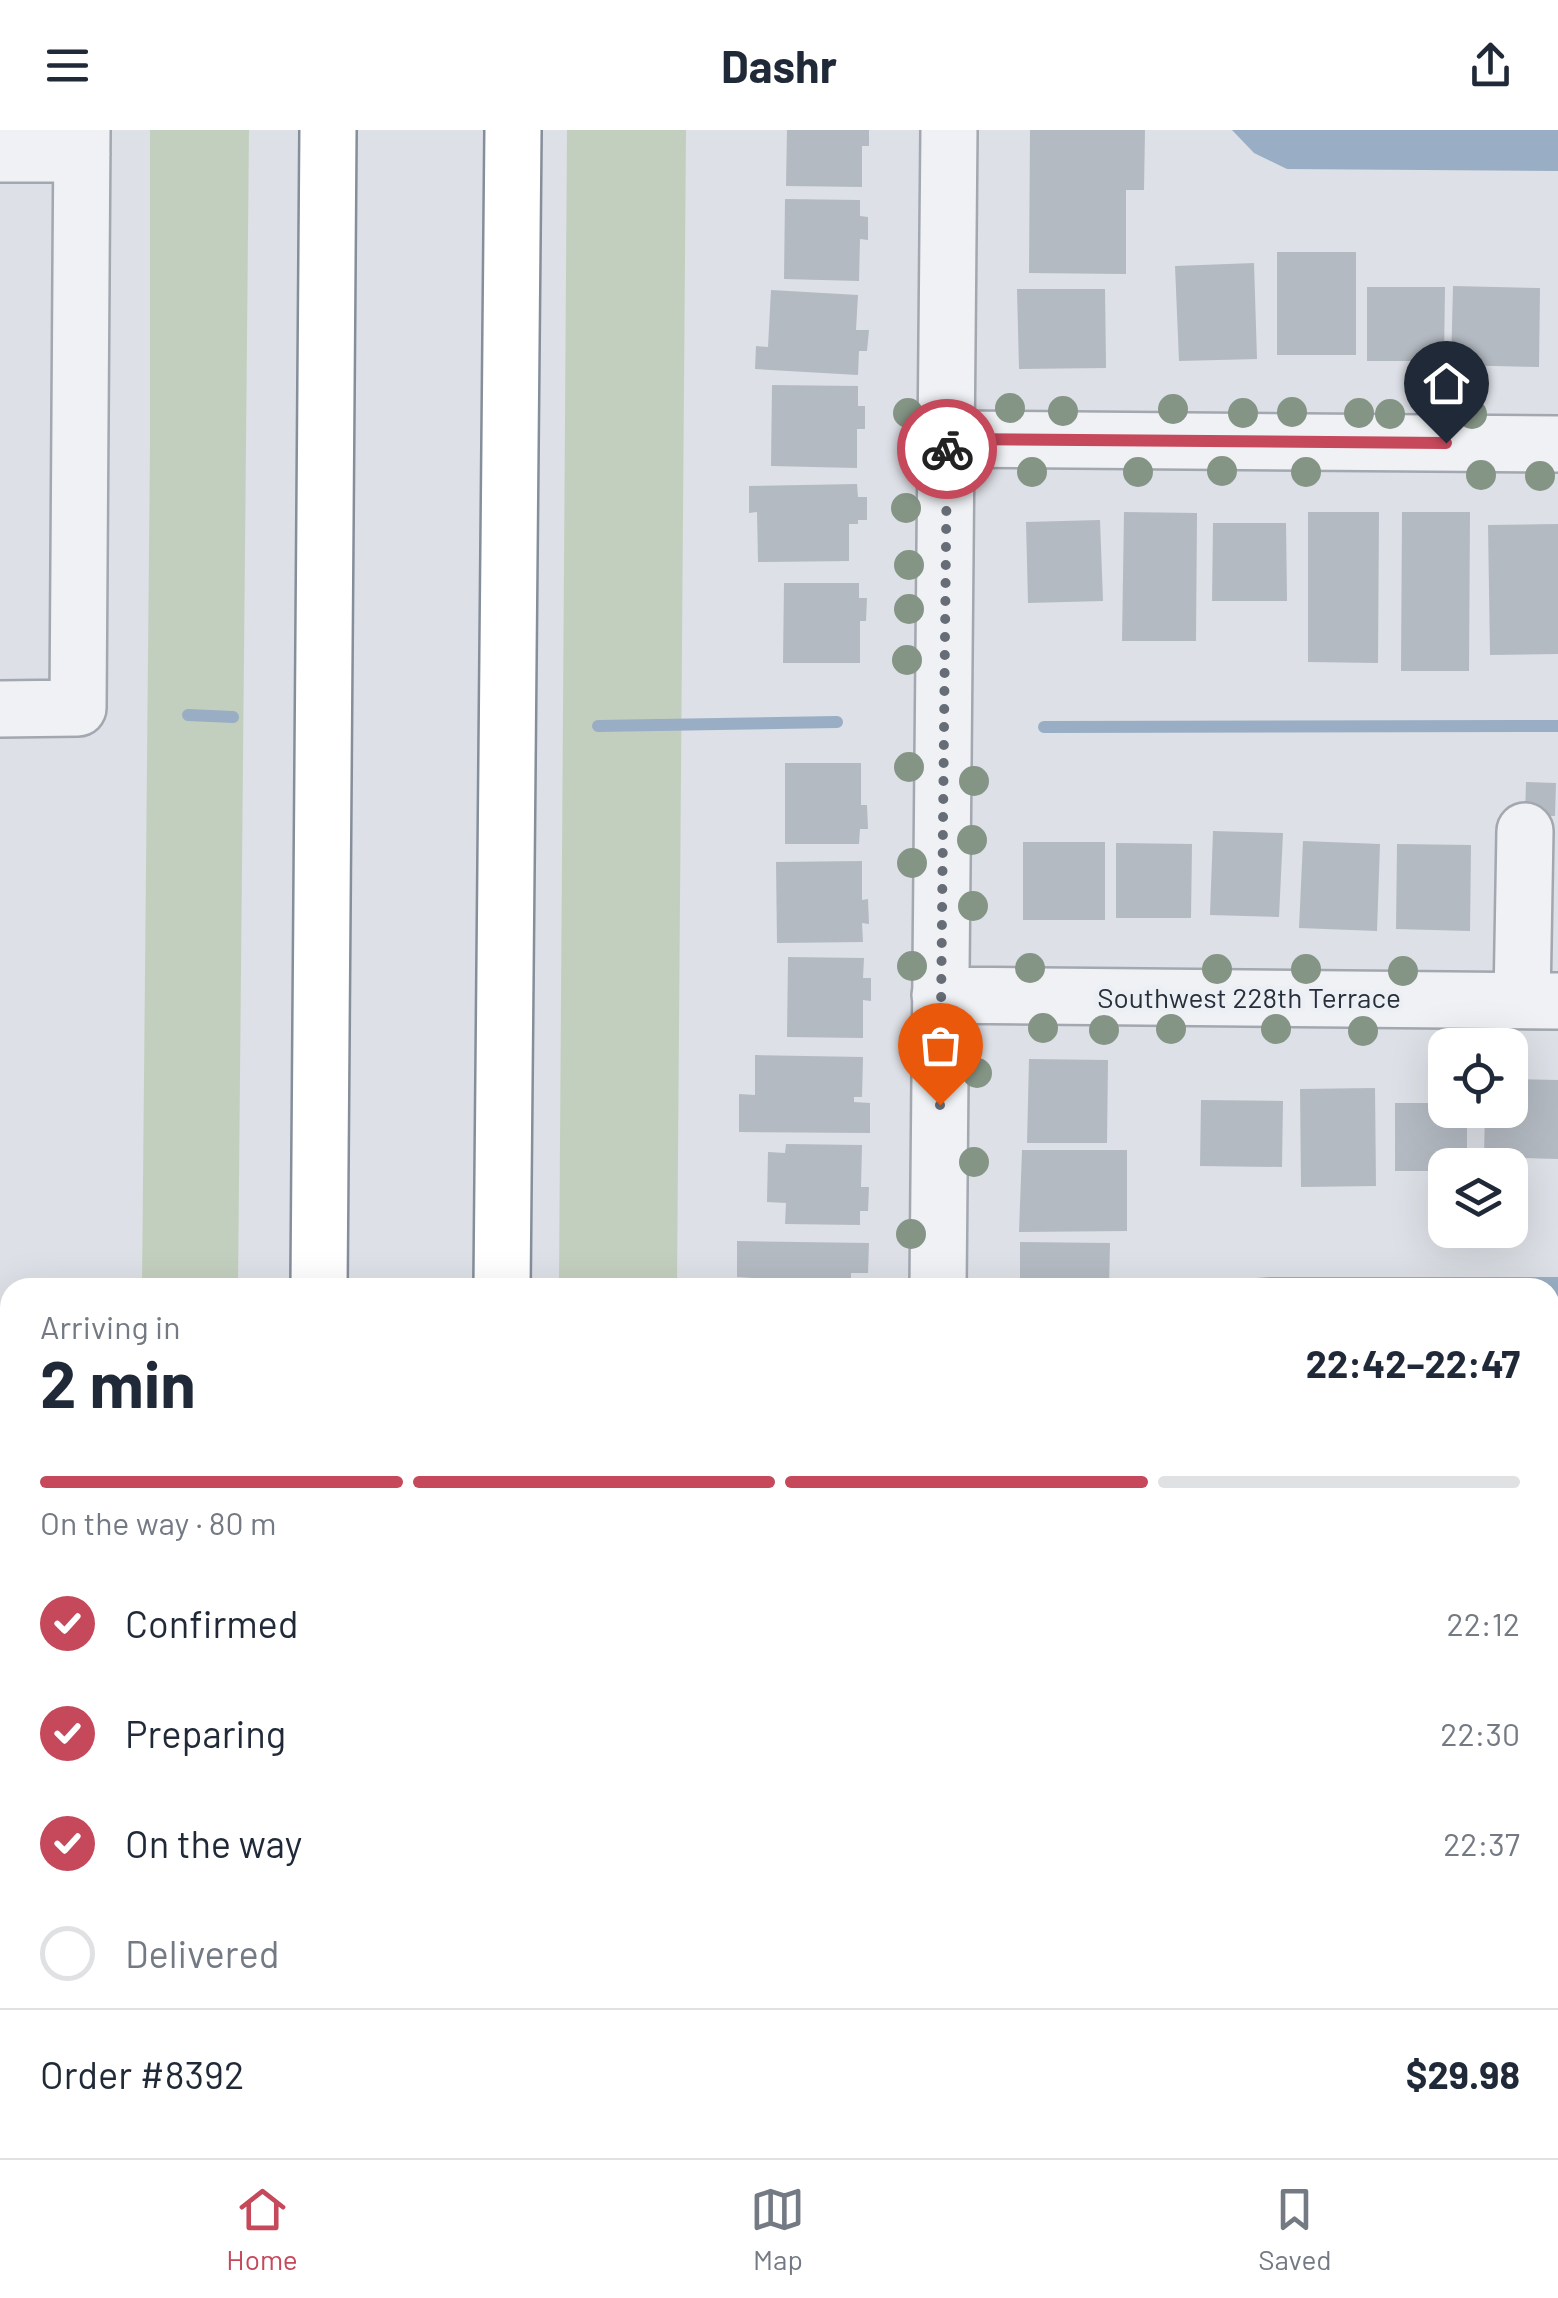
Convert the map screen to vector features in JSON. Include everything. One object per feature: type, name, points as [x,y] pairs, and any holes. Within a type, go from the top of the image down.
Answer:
[{"type":"highway","points":[[319,1278],[328,130]]},
{"type":"highway","points":[[502,1278],[514,130]]},
{"type":"street","points":[[938,1278],[949,130]]},
{"type":"street","points":[[0,154],[82,142],[78,708],[0,709]]},
{"type":"street","points":[[947,439],[1558,444]]},
{"type":"street","points":[[1524,831],[1540,1001]]},
{"type":"street","name":"Southwest 228th Terrace","points":[[940,995],[1540,1001]]},
{"type":"green space","points":[[150,130],[249,130],[238,1278],[142,1278]]},
{"type":"green space","points":[[567,130],[686,130],[677,1278],[559,1278]]},
{"type":"water","points":[[1232,130],[1558,130],[1558,171],[1287,169],[1254,153]]},
{"type":"water","points":[[1270,1277],[1558,1277],[1558,1278],[1256,1278]]},
{"type":"building","points":[[787,130],[869,130],[869,146],[862,146],[862,187],[786,186]]},
{"type":"building","points":[[1030,130],[1145,130],[1144,190],[1126,190],[1126,274],[1029,273]]},
{"type":"building","points":[[785,199],[860,200],[860,216],[868,217],[868,240],[860,239],[859,281],[784,279]]},
{"type":"building","points":[[1277,252],[1356,252],[1356,355],[1277,355]]},
{"type":"building","points":[[1254,263],[1257,359],[1179,361],[1175,266]]},
{"type":"building","points":[[1453,286],[1540,288],[1539,367],[1451,365]]},
{"type":"building","points":[[1367,287],[1445,287],[1444,361],[1367,361]]},
{"type":"building","points":[[1017,289],[1105,289],[1106,368],[1019,369]]},
{"type":"building","points":[[771,290],[858,295],[856,330],[869,330],[867,351],[859,351],[858,375],[755,369],[756,346],[768,347]]},
{"type":"building","points":[[772,385],[858,386],[858,406],[865,406],[865,429],[857,429],[857,468],[771,466]]},
{"type":"building","points":[[857,484],[858,497],[867,497],[867,520],[849,524],[849,561],[758,562],[757,512],[749,513],[749,486]]},
{"type":"building","points":[[1124,512],[1197,513],[1196,641],[1122,641]]},
{"type":"building","points":[[1308,512],[1379,512],[1378,663],[1308,662]]},
{"type":"building","points":[[1402,512],[1470,512],[1469,671],[1401,671]]},
{"type":"building","points":[[1100,520],[1103,601],[1028,603],[1026,522]]},
{"type":"building","points":[[1213,523],[1286,523],[1287,601],[1212,601]]},
{"type":"building","points":[[1558,524],[1558,654],[1490,655],[1488,525]]},
{"type":"building","points":[[784,583],[859,583],[859,598],[867,598],[866,621],[860,621],[860,663],[783,663]]},
{"type":"building","points":[[785,763],[861,763],[861,805],[867,805],[868,829],[860,829],[859,844],[785,844]]},
{"type":"building","points":[[1526,782],[1556,783],[1555,816],[1525,815]]},
{"type":"building","points":[[1213,831],[1283,833],[1279,917],[1210,915]]},
{"type":"building","points":[[1303,841],[1380,844],[1377,931],[1299,928]]},
{"type":"building","points":[[1023,842],[1105,842],[1105,920],[1023,920]]},
{"type":"building","points":[[1116,843],[1192,844],[1191,918],[1116,918]]},
{"type":"building","points":[[1397,844],[1471,845],[1470,931],[1396,929]]},
{"type":"building","points":[[862,861],[862,900],[868,899],[869,924],[862,923],[863,942],[777,943],[776,862]]},
{"type":"building","points":[[788,957],[864,958],[863,978],[871,978],[871,1001],[863,1000],[863,1038],[787,1037]]},
{"type":"building","points":[[755,1055],[863,1057],[862,1097],[854,1097],[854,1102],[870,1103],[870,1133],[739,1132],[739,1094],[755,1095]]},
{"type":"building","points":[[1029,1059],[1108,1060],[1107,1143],[1027,1143]]},
{"type":"building","points":[[1528,1079],[1558,1080],[1558,1159],[1528,1158],[1528,1148],[1484,1148],[1485,1128],[1528,1128]]},
{"type":"building","points":[[1375,1088],[1376,1186],[1301,1187],[1300,1089]]},
{"type":"building","points":[[1201,1100],[1283,1101],[1282,1167],[1200,1166]]},
{"type":"building","points":[[1395,1103],[1428,1103],[1428,1128],[1467,1128],[1467,1148],[1428,1148],[1428,1171],[1395,1171]]},
{"type":"building","points":[[786,1144],[862,1145],[861,1187],[869,1187],[868,1211],[860,1211],[860,1225],[785,1224],[786,1203],[767,1202],[768,1152],[785,1153]]},
{"type":"building","points":[[1022,1150],[1127,1150],[1127,1231],[1019,1232]]},
{"type":"building","points":[[737,1241],[869,1243],[868,1273],[851,1273],[851,1278],[737,1277]]},
{"type":"building","points":[[1020,1242],[1110,1243],[1109,1278],[1020,1278]]},
{"type":"waterway","points":[[188,715],[233,717]]},
{"type":"waterway","points":[[598,726],[837,722]]},
{"type":"waterway","points":[[1044,727],[1558,726]]},
{"type":"way so far","points":[[940,1105],[947,449]]},
{"type":"route","points":[[947,449],[947,439],[1446,443]]}]
